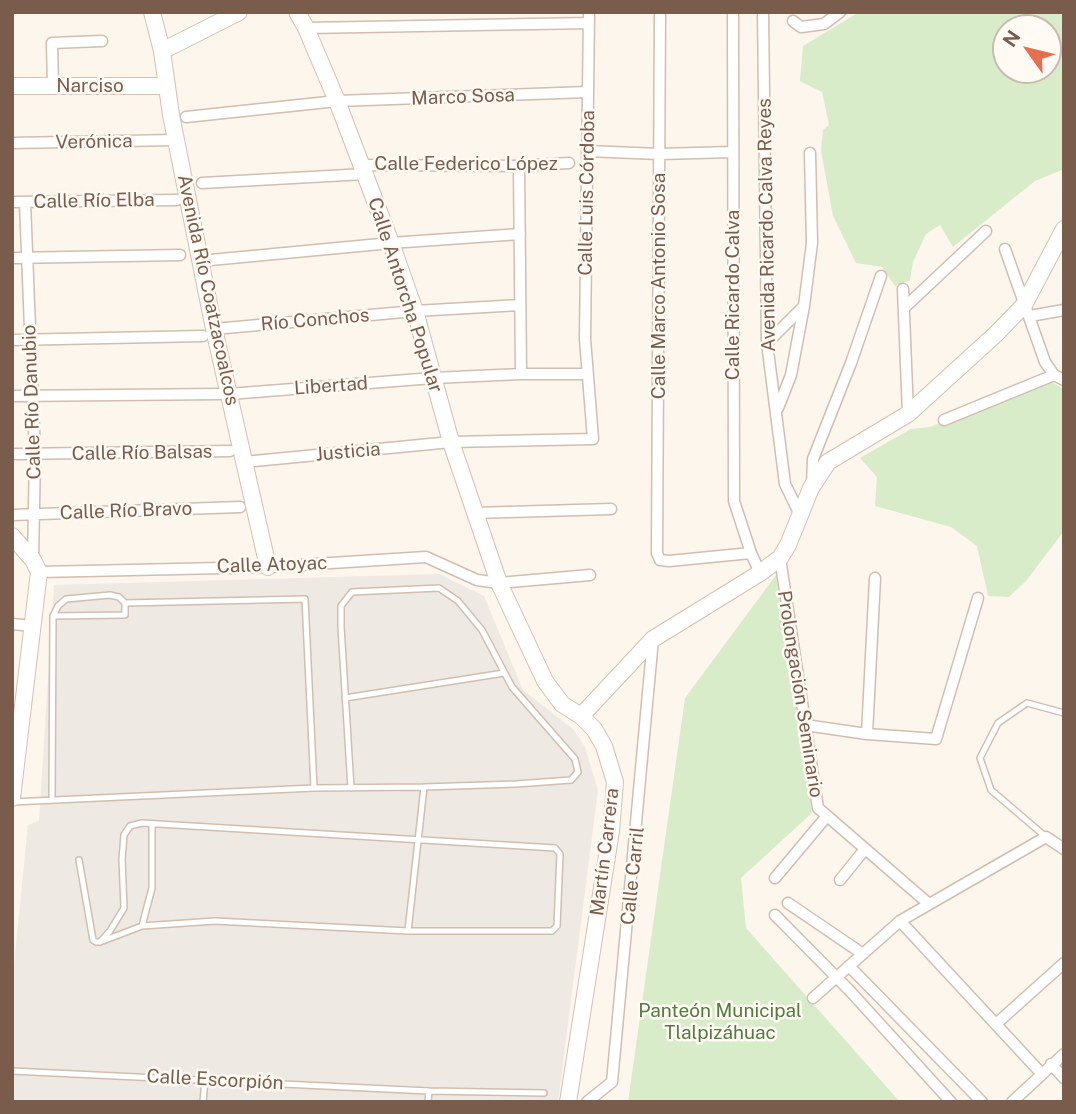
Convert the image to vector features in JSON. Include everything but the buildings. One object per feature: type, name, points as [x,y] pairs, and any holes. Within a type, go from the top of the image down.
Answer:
[{"type":"main road","name":"Avenida Río Coatzacoalcos","points":[[152,12],[162,51],[176,140],[201,261],[209,333],[244,461],[268,566]]},
{"type":"main road","name":"Calle Antorcha Popular","points":[[297,12],[337,101],[391,243],[415,311],[451,442],[499,583]]},
{"type":"main road","points":[[162,51],[233,14]]},
{"type":"main road","name":"Narciso","points":[[12,86],[167,86]]},
{"type":"main road","points":[[581,716],[653,639],[780,558],[801,517],[811,488],[828,462],[908,414],[1027,311],[1064,229]]},
{"type":"main road","points":[[12,536],[36,566],[33,626],[12,800]]},
{"type":"main road","name":"Martín Carrera","points":[[499,583],[545,681],[562,704],[581,716],[594,729],[604,746],[615,782],[611,831],[568,1102]]},
{"type":"street","name":"Calle Marco Antonio Sosa","points":[[660,12],[657,553],[660,560],[751,553]]},
{"type":"street","name":"Calle Ricardo Calva","points":[[733,12],[734,501],[760,573]]},
{"type":"street","name":"Avenida Ricardo Calva Reyes","points":[[763,12],[767,343],[785,484],[801,517]]},
{"type":"street","points":[[793,21],[801,27],[824,24],[840,12]]},
{"type":"street","points":[[306,27],[589,18]]},
{"type":"street","name":"Calle Luis Córdoba","points":[[589,18],[587,374],[593,439]]},
{"type":"street","points":[[53,86],[52,43],[102,41]]},
{"type":"street","name":"Marco Sosa","points":[[186,117],[337,101],[588,92]]},
{"type":"street","name":"Verónica","points":[[12,143],[176,140]]},
{"type":"street","points":[[587,151],[659,154],[733,152]]},
{"type":"street","points":[[777,411],[791,375],[804,306],[812,243],[810,153]]},
{"type":"street","name":"Calle Federico López","points":[[202,183],[364,169],[569,163]]},
{"type":"street","points":[[519,166],[521,374]]},
{"type":"street","name":"Calle Río Elba","points":[[12,202],[177,200]]},
{"type":"street","name":"Calle Río Danubio","points":[[25,202],[35,454],[36,566]]},
{"type":"street","points":[[904,308],[986,230]]},
{"type":"street","points":[[201,261],[520,234]]},
{"type":"street","points":[[944,420],[1059,377],[1045,362],[1005,249]]},
{"type":"street","points":[[12,258],[180,255]]},
{"type":"street","points":[[811,488],[813,459],[851,363],[881,276]]},
{"type":"street","points":[[903,289],[908,414]]},
{"type":"street","name":"Río Conchos","points":[[12,340],[209,333],[415,311],[520,305]]},
{"type":"street","points":[[767,343],[804,306]]},
{"type":"street","points":[[1027,311],[1064,310]]},
{"type":"street","name":"Libertad","points":[[12,396],[225,394],[433,378],[587,374]]},
{"type":"street","name":"Justicia","points":[[244,461],[451,442],[593,439]]},
{"type":"street","name":"Calle Río Balsas","points":[[12,454],[230,451]]},
{"type":"street","name":"Calle Río Bravo","points":[[12,515],[240,507]]},
{"type":"street","points":[[474,513],[611,509]]},
{"type":"street","name":"Calle Atoyac","points":[[36,566],[268,566],[426,558],[477,580],[499,583],[590,575]]},
{"type":"street","name":"Prolongación Seminario","points":[[780,558],[818,808],[929,904]]},
{"type":"street","points":[[867,734],[875,578]]},
{"type":"street","points":[[805,725],[867,734],[936,739],[978,598]]},
{"type":"street","points":[[12,624],[33,626]]},
{"type":"street","name":"Calle Carril","points":[[587,1102],[612,1082],[653,639]]},
{"type":"street","points":[[775,878],[827,816]]},
{"type":"street","points":[[813,998],[900,921],[1046,837],[1064,849]]},
{"type":"street","points":[[840,880],[865,849]]},
{"type":"street","points":[[788,902],[863,954]]},
{"type":"street","points":[[775,915],[952,1102],[969,1088]]},
{"type":"street","points":[[900,921],[1041,1073]]},
{"type":"street","points":[[996,1024],[1064,963]]},
{"type":"street","points":[[849,966],[982,1102]]},
{"type":"street","points":[[864,1007],[878,993]]},
{"type":"street","points":[[903,1049],[918,1035]]},
{"type":"street","points":[[1012,1102],[1064,1054]]},
{"type":"street","points":[[926,1075],[943,1060]]},
{"type":"street","points":[[1051,1064],[1064,1078]]},
{"type":"lane","points":[[12,800],[313,788],[351,788],[424,787],[571,780],[578,772],[575,759],[512,687],[482,630],[458,601],[439,588],[352,592],[341,606],[351,788]]},
{"type":"lane","points":[[52,800],[53,617],[66,598],[110,595],[119,597],[125,603],[125,615],[53,617]]},
{"type":"lane","points":[[125,603],[305,599],[313,788]]},
{"type":"lane","points":[[345,698],[504,673]]},
{"type":"lane","points":[[1046,837],[991,790],[980,758],[998,723],[1027,704],[1064,713]]},
{"type":"lane","points":[[408,931],[424,787]]},
{"type":"lane","points":[[142,926],[152,888],[152,824]]},
{"type":"lane","points":[[79,860],[93,940],[100,942],[142,926],[215,920],[408,931],[552,931],[557,926],[560,853],[555,848],[418,838],[152,824],[130,826],[124,835],[122,859],[124,908],[100,942]]},
{"type":"lane","name":"Calle Escorpión","points":[[12,1071],[429,1091],[544,1093]]},
{"type":"lane","points":[[204,1102],[205,1080]]},
{"type":"lane","points":[[428,1102],[429,1091]]},
{"type":"shaded area","points":[[439,574],[484,596],[523,690],[573,729],[585,747],[598,790],[558,1102],[12,1102],[12,984],[28,825],[39,821],[54,585]]},
{"type":"green space","points":[[859,12],[1064,12],[1064,169],[1035,181],[953,247],[940,225],[926,234],[913,262],[910,280],[895,286],[882,267],[856,263],[833,216],[821,151],[823,130],[829,125],[822,92],[800,81],[803,46]]},
{"type":"green space","points":[[1046,379],[1064,389],[1064,531],[1026,581],[1009,597],[988,596],[977,546],[951,527],[875,506],[877,477],[860,458],[911,429],[930,427]]},
{"type":"green space","name":"Panteón Municipal Tlalpizáhuac","points":[[776,575],[812,813],[741,878],[746,928],[900,1102],[628,1102],[685,698]]}]
